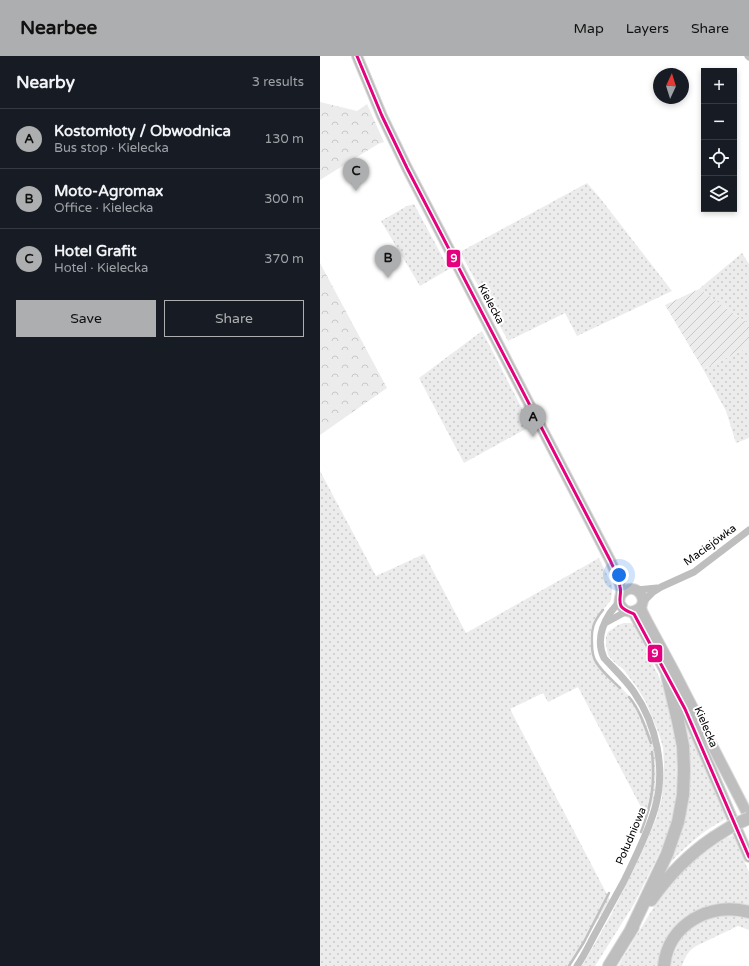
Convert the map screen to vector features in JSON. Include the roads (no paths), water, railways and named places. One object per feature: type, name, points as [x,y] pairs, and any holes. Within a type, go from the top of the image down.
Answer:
[{"type":"highway","points":[[629,934],[667,854],[678,822],[683,795],[683,746],[667,675]]},
{"type":"highway","points":[[609,966],[656,893],[671,874],[690,855],[713,838],[732,826],[749,818]]},
{"type":"highway","points":[[664,966],[672,942],[682,928],[694,919],[706,913],[722,909],[736,909],[749,912]]},
{"type":"main road","name":"Kielecka","points":[[357,56],[377,105],[407,168],[610,560],[620,595]]},
{"type":"main road","name":"Kielecka","points":[[610,560],[634,589]]},
{"type":"main road","points":[[634,589],[642,596],[642,604],[636,611],[629,611],[622,607],[620,595],[625,590],[634,589]]},
{"type":"main road","name":"Kielecka","points":[[642,604],[642,611],[647,621],[749,818]]},
{"type":"main road","name":"Kielecka","points":[[629,611],[634,614],[685,709],[749,857]]},
{"type":"street","name":"Maciejówka","points":[[642,604],[653,592],[694,572],[749,530]]},
{"type":"street","name":"Maciejówka","points":[[634,589],[661,587]]},
{"type":"street","name":"Południowa","points":[[577,966],[617,894],[641,844],[653,816],[658,792],[658,748],[646,713],[634,693],[604,658],[601,652],[600,636],[605,623],[620,595]]},
{"type":"street","points":[[605,623],[629,611]]},
{"type":"waterway","points":[[603,610],[597,618],[592,630],[593,654],[601,669],[620,688]]},
{"type":"waterway","points":[[629,697],[639,713],[651,743]]},
{"type":"waterway","points":[[641,832],[648,812],[652,793],[652,752]]},
{"type":"waterway","points":[[569,966],[584,942],[609,893]]},
{"type":"place","name":"Hotel Grafit","points":[[356,191]]},
{"type":"place","name":"Moto-Agromax","points":[[388,278]]},
{"type":"place","name":"Kostomłoty / Obwodnica","points":[[533,437]]}]
